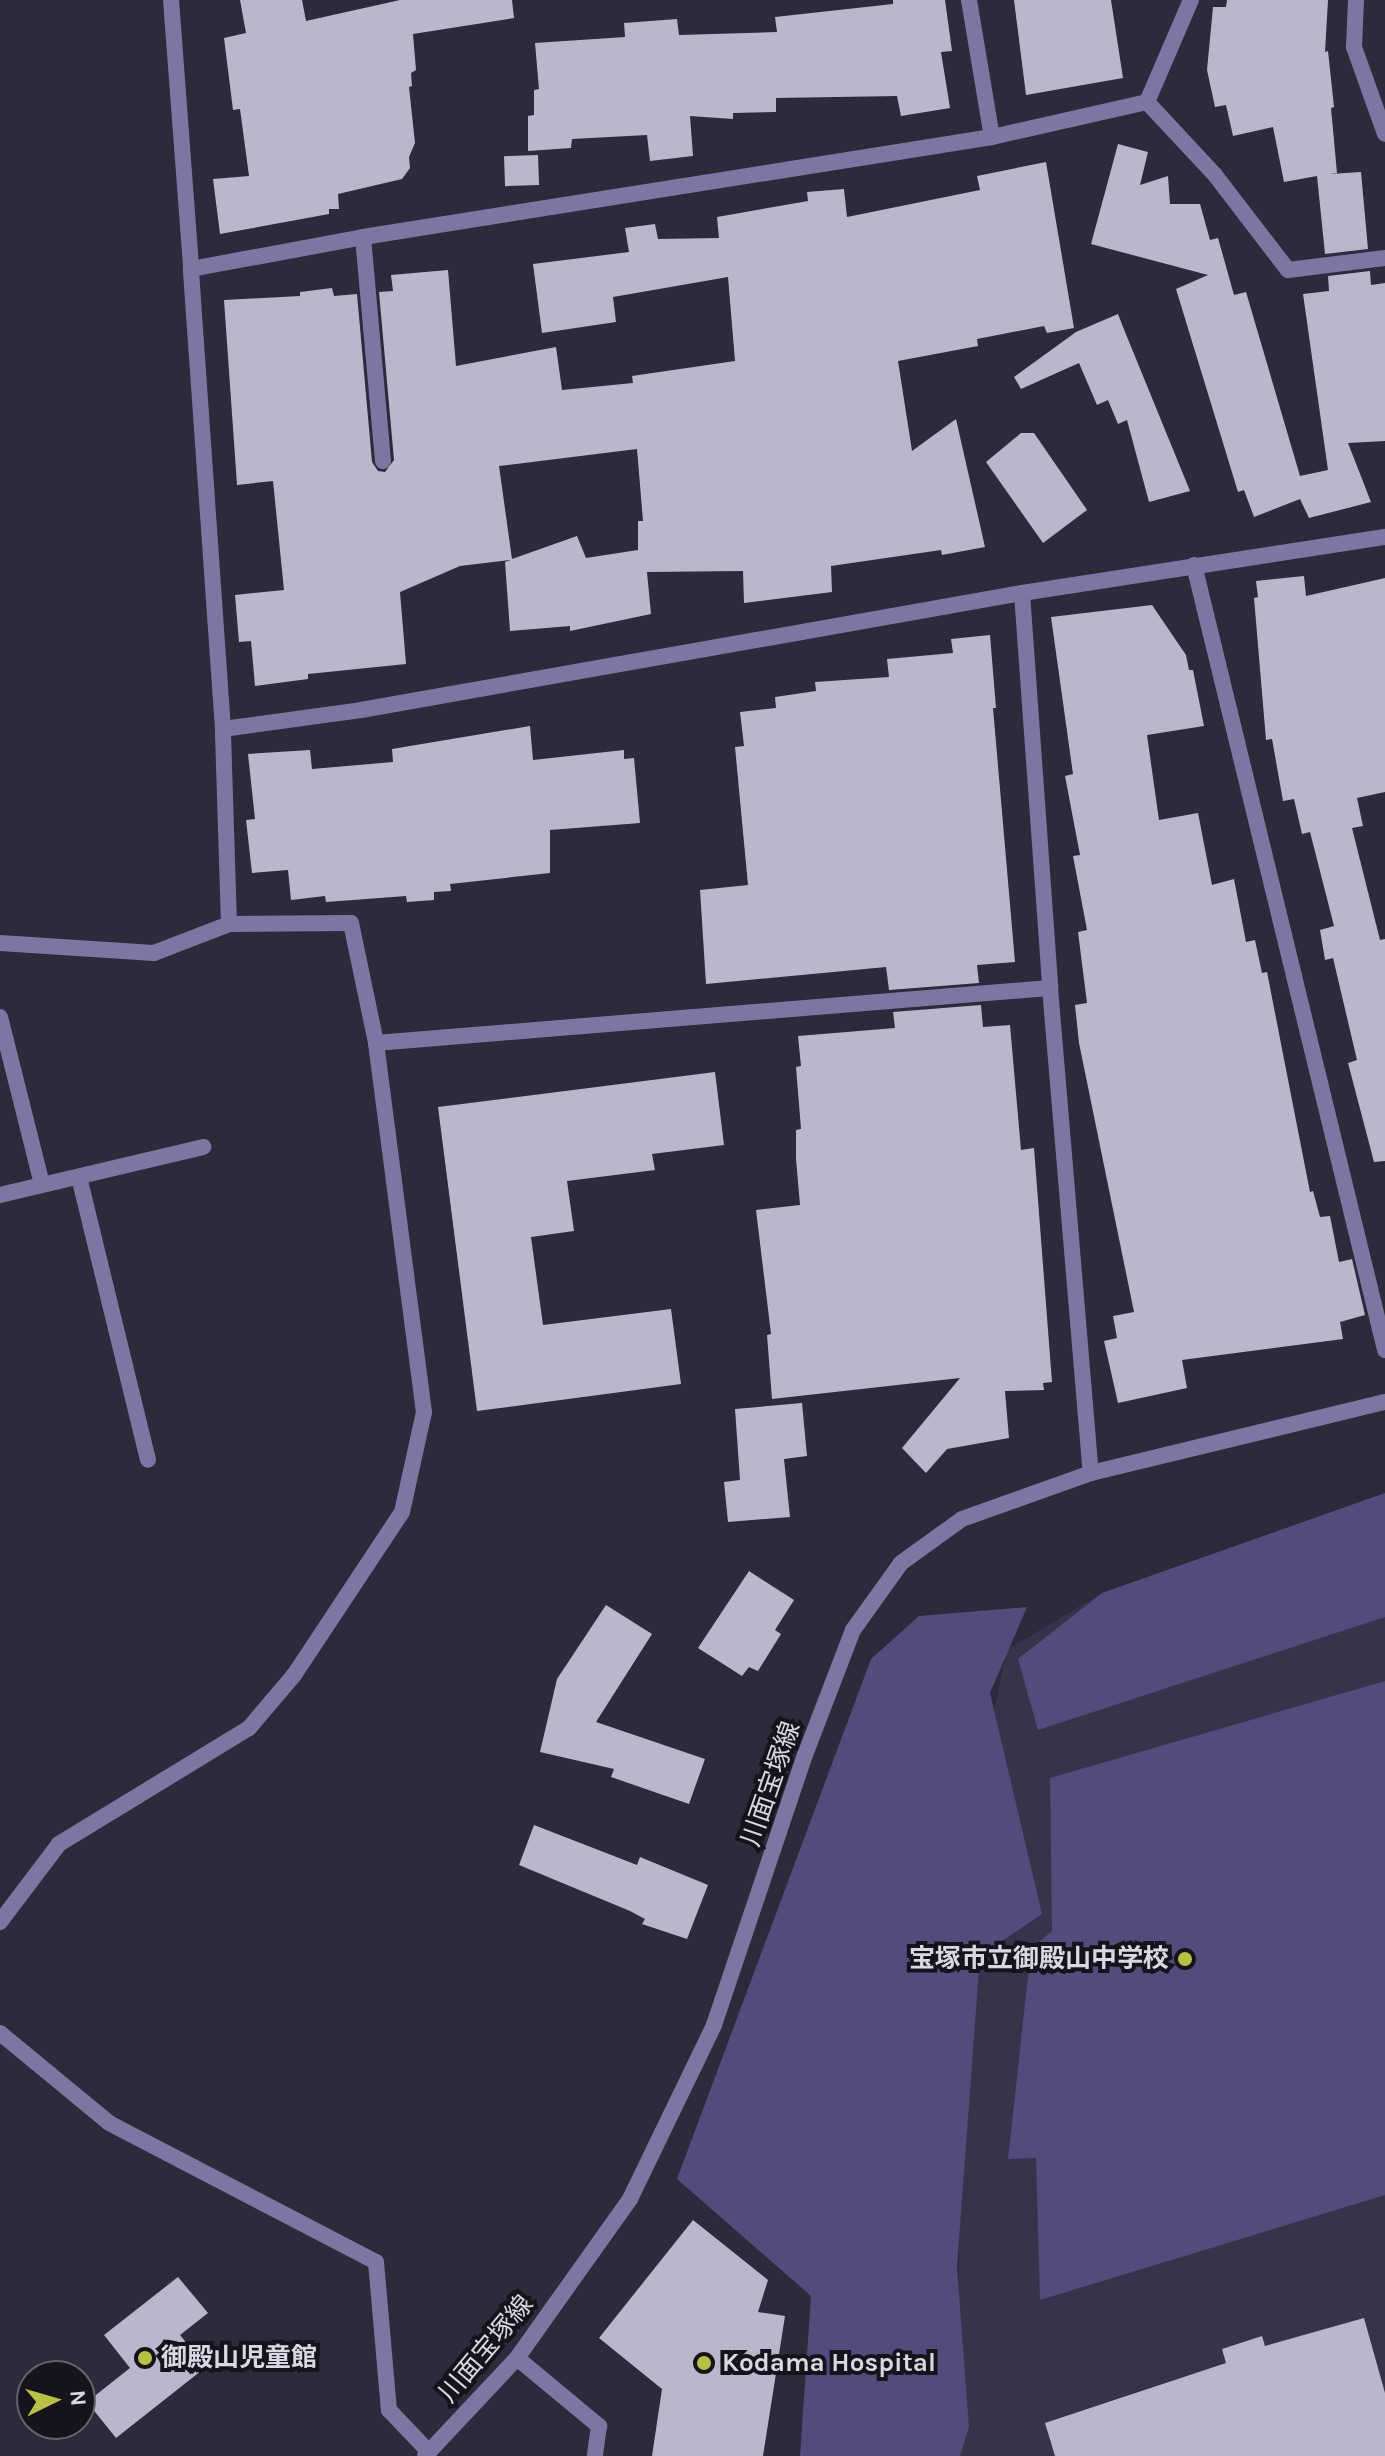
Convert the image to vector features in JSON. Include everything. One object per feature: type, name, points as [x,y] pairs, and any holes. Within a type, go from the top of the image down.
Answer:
[{"type":"street","points":[[171,0],[223,729],[229,924]]},
{"type":"street","points":[[969,0],[992,137]]},
{"type":"street","points":[[1147,102],[1191,0]]},
{"type":"street","points":[[1356,0],[1354,47],[1385,134]]},
{"type":"street","points":[[191,269],[363,237],[992,137],[1147,102]]},
{"type":"street","points":[[1147,102],[1215,175],[1288,270],[1385,258]]},
{"type":"street","points":[[363,237],[383,461]]},
{"type":"street","points":[[223,729],[361,710],[1022,593],[1385,537]]},
{"type":"street","points":[[1194,565],[1385,1350]]},
{"type":"street","points":[[1022,593],[1050,988],[1091,1473]]},
{"type":"street","points":[[0,943],[154,953],[229,924],[351,923],[376,1043],[424,1412],[402,1512],[294,1675],[249,1728],[59,1844],[0,1922]]},
{"type":"street","points":[[376,1043],[1050,988]]},
{"type":"street","points":[[0,1017],[42,1184]]},
{"type":"street","points":[[0,1195],[203,1147]]},
{"type":"street","points":[[79,1177],[148,1460]]},
{"type":"street","name":"川面宝塚線","points":[[427,2454],[517,2358],[630,2199],[714,2025],[805,1755],[853,1630],[901,1563],[962,1519],[1091,1473],[1385,1402]]},
{"type":"street","points":[[0,2033],[109,2123],[376,2262],[389,2410],[427,2454]]},
{"type":"street","points":[[517,2358],[599,2426],[595,2456]]},
{"type":"shaded area","name":"宝塚市立御殿山中学校","points":[[1385,1493],[1385,2456],[947,2456],[957,2393],[963,1976],[1005,1942],[980,1777],[1007,1650],[1102,1593]]},
{"type":"shaded area","points":[[1385,1493],[1385,1617],[1038,1730],[1018,1659],[1102,1593]]},
{"type":"shaded area","points":[[1027,1607],[990,1693],[1042,1914],[980,1956],[957,2267],[969,2427],[960,2456],[800,2456],[811,2296],[677,2179],[871,1659],[919,1616]]},
{"type":"shaded area","points":[[1385,1681],[1385,2195],[1040,2300],[1036,2158],[1008,2159],[1031,1949],[1052,1931],[1050,1778]]},
{"type":"building","points":[[240,0],[302,0],[306,21],[400,0],[512,0],[514,18],[413,34],[416,70],[411,73],[412,86],[409,87],[415,143],[409,157],[410,168],[402,179],[338,194],[339,209],[329,209],[329,214],[220,234],[213,179],[249,176],[240,109],[233,110],[224,38],[246,33]]},
{"type":"building","points":[[893,0],[945,0],[952,51],[941,52],[950,108],[901,116],[897,96],[776,98],[776,112],[733,113],[733,119],[690,116],[693,156],[650,161],[647,135],[572,139],[571,148],[528,151],[528,116],[534,115],[534,90],[539,89],[535,43],[625,37],[624,23],[677,19],[679,35],[777,32],[775,17],[893,4]]},
{"type":"building","points":[[1014,0],[1111,0],[1123,78],[1026,95]]},
{"type":"building","points":[[1227,0],[1328,0],[1325,52],[1328,51],[1334,107],[1331,108],[1337,173],[1330,174],[1361,172],[1368,249],[1325,254],[1317,176],[1284,182],[1273,127],[1233,136],[1226,105],[1215,107],[1207,70],[1213,7],[1226,7]]},
{"type":"building","points":[[1118,144],[1148,152],[1140,185],[1168,176],[1170,204],[1200,204],[1210,240],[1218,238],[1234,295],[1246,292],[1300,476],[1328,470],[1303,294],[1329,291],[1328,276],[1370,271],[1371,285],[1385,283],[1385,441],[1348,443],[1371,502],[1309,518],[1300,499],[1254,517],[1244,490],[1238,492],[1176,289],[1208,275],[1091,244]]},
{"type":"building","points":[[538,155],[539,185],[505,186],[504,156]]},
{"type":"building","points":[[1046,162],[1074,328],[1047,333],[1044,326],[977,339],[978,346],[898,361],[912,451],[956,419],[985,547],[942,555],[941,550],[831,566],[832,592],[744,603],[743,571],[647,572],[651,614],[570,631],[570,626],[510,631],[505,562],[511,560],[460,566],[400,592],[406,664],[308,674],[308,679],[255,686],[251,641],[239,642],[235,595],[284,590],[273,481],[237,485],[224,300],[300,296],[300,292],[332,288],[334,296],[357,294],[372,462],[378,471],[385,472],[394,460],[379,292],[393,291],[391,275],[448,270],[456,366],[556,347],[562,390],[633,383],[632,376],[735,361],[728,277],[613,297],[616,322],[542,333],[533,264],[629,252],[625,228],[655,224],[658,239],[719,238],[717,217],[808,201],[807,192],[844,189],[847,217],[980,190],[977,176]],"holes":[[[637,449],[643,521],[638,521],[638,550],[586,558],[577,536],[512,559],[499,466]]]},
{"type":"building","points":[[1118,314],[1190,491],[1149,502],[1127,420],[1118,424],[1108,400],[1097,405],[1079,363],[1021,389],[1014,377],[1076,332]]},
{"type":"building","points":[[1021,433],[1034,433],[1087,510],[1043,543],[986,462]]},
{"type":"building","points":[[1304,576],[1306,596],[1385,578],[1385,792],[1357,798],[1363,826],[1352,828],[1380,940],[1385,939],[1385,1161],[1374,1162],[1348,1063],[1357,1060],[1333,958],[1325,960],[1320,930],[1334,926],[1310,832],[1302,834],[1294,799],[1283,801],[1272,739],[1266,740],[1254,598],[1258,597],[1256,581]]},
{"type":"building","points":[[1152,605],[1186,655],[1189,670],[1193,670],[1204,726],[1147,735],[1159,820],[1198,813],[1212,885],[1234,879],[1246,942],[1255,940],[1262,973],[1267,972],[1310,1192],[1313,1191],[1320,1217],[1330,1216],[1339,1262],[1352,1259],[1365,1315],[1340,1322],[1343,1339],[1182,1360],[1187,1388],[1118,1403],[1104,1341],[1117,1338],[1113,1316],[1134,1312],[1079,1043],[1075,1005],[1087,1003],[1078,932],[1087,930],[1073,856],[1080,855],[1065,776],[1073,774],[1051,617]]},
{"type":"building","points":[[990,635],[996,708],[993,708],[1015,962],[977,965],[979,983],[889,990],[886,967],[706,984],[700,890],[748,885],[735,747],[744,746],[740,712],[776,708],[775,697],[816,691],[815,682],[889,677],[887,659],[953,653],[951,639]]},
{"type":"building","points":[[530,726],[533,760],[624,750],[624,759],[634,758],[640,823],[550,830],[550,873],[450,884],[451,891],[434,892],[434,900],[407,902],[406,896],[326,902],[325,896],[291,900],[288,870],[252,873],[246,820],[255,819],[248,754],[310,750],[312,769],[393,762],[392,749]]},
{"type":"building","points":[[981,1005],[983,1027],[1010,1025],[1021,1150],[1034,1148],[1052,1382],[1043,1383],[1044,1390],[1005,1391],[1009,1438],[947,1449],[926,1473],[902,1448],[960,1378],[772,1399],[767,1335],[771,1334],[756,1210],[800,1205],[796,1159],[796,1130],[801,1129],[796,1067],[801,1066],[798,1036],[895,1028],[893,1012]]},
{"type":"building","points":[[715,1072],[724,1145],[652,1154],[655,1170],[567,1181],[574,1231],[531,1237],[543,1325],[671,1309],[681,1384],[477,1411],[438,1107]]},
{"type":"building","points":[[802,1403],[807,1456],[784,1459],[790,1517],[728,1522],[724,1482],[740,1480],[735,1409]]},
{"type":"building","points":[[749,1571],[794,1600],[775,1630],[781,1634],[758,1671],[749,1667],[742,1676],[698,1648]]},
{"type":"building","points":[[606,1605],[652,1634],[596,1722],[705,1759],[689,1804],[611,1777],[614,1769],[540,1752],[557,1679]]},
{"type":"building","points":[[534,1825],[637,1865],[640,1857],[708,1885],[687,1939],[642,1924],[645,1919],[630,1911],[519,1865]]},
{"type":"building","name":"Kodama Hospital","points":[[693,2220],[768,2280],[758,2312],[785,2316],[763,2456],[652,2456],[662,2389],[599,2338]]},
{"type":"building","points":[[178,2277],[208,2313],[180,2335],[206,2367],[116,2438],[96,2413],[96,2395],[130,2368],[104,2335]]},
{"type":"building","points":[[1364,2318],[1385,2393],[1385,2456],[1055,2456],[1045,2423],[1226,2363],[1222,2349],[1262,2336],[1265,2346]]},
{"type":"place","name":"宝塚市立御殿山中学校","points":[[1185,1959]]},
{"type":"place","name":"御殿山児童館","points":[[145,2358]]},
{"type":"place","name":"Kodama Hospital","points":[[704,2363]]}]
